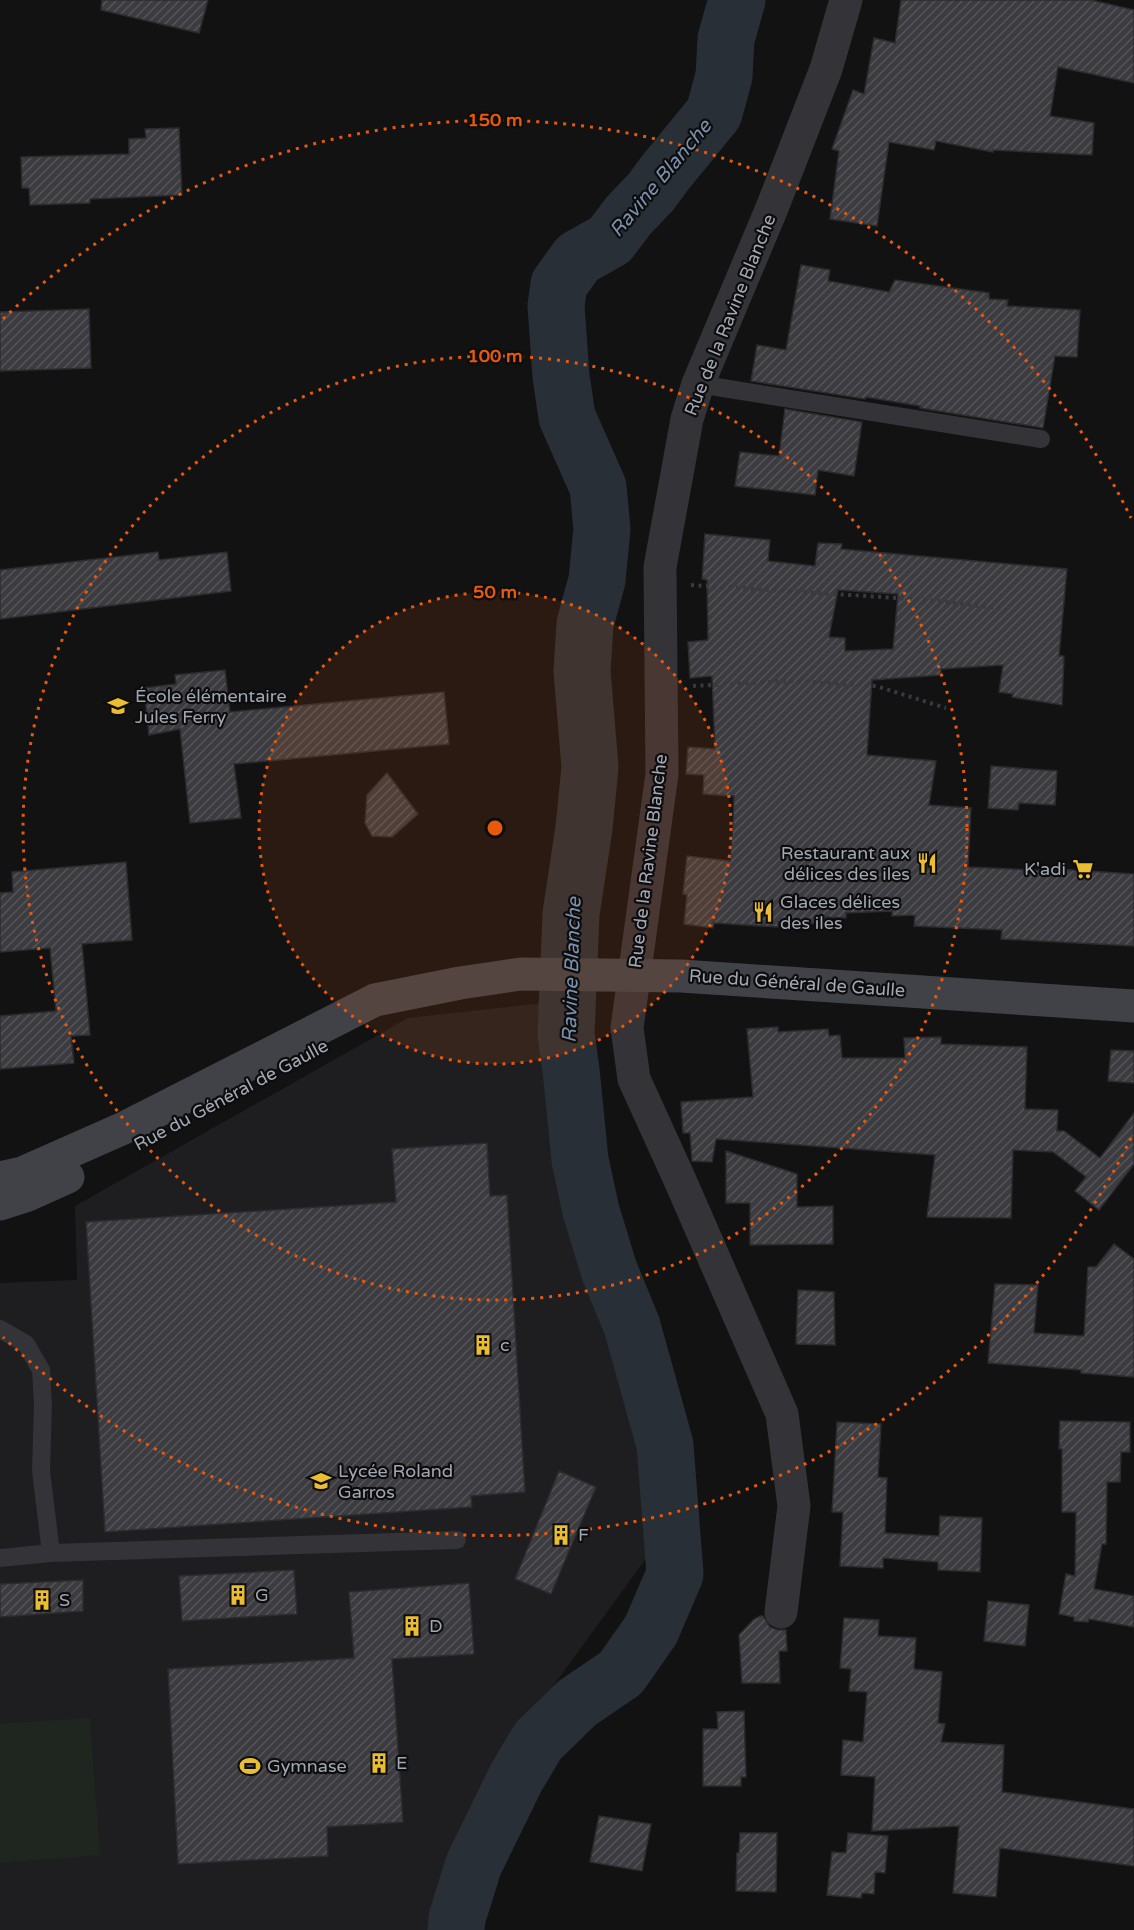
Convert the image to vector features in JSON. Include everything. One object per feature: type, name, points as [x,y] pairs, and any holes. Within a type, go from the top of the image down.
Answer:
[{"type":"main road","name":"Rue du Général de Gaulle","points":[[0,1178],[22,1173],[126,1127],[375,1000],[460,983],[521,974],[681,976],[1134,1006]]},
{"type":"main road","name":"Rue du Général de Gaulle","points":[[0,1204],[28,1195],[147,1141],[378,1015],[460,983]]},
{"type":"street","name":"Rue de la Ravine Blanche","points":[[781,1612],[794,1506],[782,1414],[634,1079],[622,976],[662,774],[660,567],[687,419],[698,384],[772,208],[822,80],[846,0]]},
{"type":"lane","points":[[698,384],[1041,440]]},
{"type":"lane","points":[[0,1329],[26,1344],[41,1370],[43,1404],[41,1471],[51,1553]]},
{"type":"lane","points":[[0,1558],[51,1553],[457,1540]]},
{"type":"path","points":[[660,583],[929,600],[1005,609]]},
{"type":"path","points":[[661,687],[791,681],[876,686],[946,708]]},
{"type":"shaded area","name":"Lycée Roland Garros","points":[[544,1003],[565,1188],[635,1409],[650,1553],[522,1729],[448,1861],[441,1930],[0,1930],[0,1283],[77,1280],[75,1206],[408,1018]]},
{"type":"shaded area","points":[[90,1718],[100,1855],[0,1863],[0,1724]]},
{"type":"building","points":[[102,0],[208,0],[199,33],[101,10]]},
{"type":"building","points":[[901,0],[1091,0],[1134,10],[1134,83],[1058,67],[1050,116],[1094,123],[1092,155],[993,150],[993,152],[936,141],[934,150],[889,142],[877,226],[830,219],[839,151],[832,149],[853,90],[864,94],[874,38],[895,43]]},
{"type":"building","points":[[179,128],[182,195],[90,199],[90,203],[30,205],[29,188],[22,188],[21,157],[129,154],[129,139],[146,138],[145,129]]},
{"type":"building","points":[[801,265],[830,270],[828,281],[889,292],[895,280],[989,293],[989,299],[1008,300],[1007,306],[1080,310],[1077,357],[1055,356],[1043,428],[866,397],[865,399],[751,381],[757,345],[786,350]]},
{"type":"building","points":[[89,309],[91,368],[0,371],[0,312]]},
{"type":"building","points":[[785,409],[862,422],[854,476],[818,470],[815,495],[735,486],[740,452],[779,456]]},
{"type":"building","points":[[705,534],[770,540],[768,561],[815,566],[818,543],[842,544],[841,549],[1067,569],[1059,656],[1064,656],[1062,705],[1012,697],[1013,694],[999,692],[1003,665],[941,669],[941,675],[872,680],[867,755],[936,761],[929,805],[971,808],[968,867],[1134,874],[1134,946],[1001,939],[1002,930],[914,926],[915,915],[892,916],[892,911],[846,913],[846,918],[826,917],[826,924],[778,922],[778,927],[714,923],[713,928],[684,924],[687,895],[683,894],[687,856],[730,861],[733,824],[734,796],[703,794],[704,775],[686,774],[688,747],[715,749],[712,676],[690,678],[688,642],[708,640],[707,580],[702,579]],"holes":[[[838,590],[898,594],[893,649],[845,651],[845,638],[829,637]]]},
{"type":"building","points":[[158,552],[159,560],[227,552],[231,591],[0,619],[0,570]]},
{"type":"building","points":[[225,670],[230,712],[444,692],[449,744],[234,764],[241,818],[190,823],[180,729],[149,735],[144,688],[176,684],[175,675]]},
{"type":"building","points":[[991,766],[1057,771],[1055,805],[1019,803],[1018,810],[988,808]]},
{"type":"building","points":[[387,773],[418,814],[392,837],[372,836],[365,823],[367,795]]},
{"type":"building","points":[[126,862],[132,940],[82,944],[90,1035],[71,1036],[74,1063],[0,1069],[0,1016],[56,1011],[50,948],[0,952],[0,893],[13,892],[12,872]]},
{"type":"building","points":[[778,1027],[778,1032],[828,1029],[829,1036],[840,1035],[842,1058],[905,1058],[904,1038],[941,1037],[941,1044],[1027,1047],[1025,1109],[1058,1110],[1057,1131],[1064,1131],[1100,1158],[1134,1113],[1134,1164],[1099,1210],[1075,1191],[1086,1177],[1053,1152],[1013,1150],[1011,1218],[927,1217],[935,1155],[716,1139],[712,1162],[692,1161],[690,1133],[683,1133],[681,1102],[753,1097],[747,1029]]},
{"type":"building","points":[[1111,1050],[1134,1051],[1134,1083],[1108,1081]]},
{"type":"building","points":[[487,1143],[490,1196],[507,1195],[525,1492],[471,1496],[472,1507],[105,1532],[86,1222],[396,1202],[392,1149]]},
{"type":"building","points":[[726,1151],[797,1174],[797,1207],[833,1206],[833,1244],[750,1245],[750,1203],[726,1203]]},
{"type":"building","points":[[1114,1244],[1134,1259],[1134,1377],[1081,1373],[1081,1370],[988,1363],[995,1284],[1038,1285],[1034,1333],[1084,1336],[1088,1267],[1096,1267]]},
{"type":"building","points":[[798,1290],[834,1292],[835,1345],[796,1344]]},
{"type":"building","points":[[1060,1421],[1130,1422],[1130,1452],[1121,1452],[1120,1482],[1107,1482],[1106,1544],[1102,1544],[1094,1589],[1134,1596],[1134,1627],[1089,1619],[1088,1622],[1074,1621],[1074,1617],[1059,1614],[1066,1574],[1075,1576],[1076,1512],[1062,1512]]},
{"type":"building","points":[[837,1422],[881,1424],[878,1477],[887,1478],[885,1533],[939,1536],[940,1516],[982,1518],[980,1572],[938,1570],[938,1562],[883,1558],[883,1568],[840,1566],[843,1512],[832,1512]]},
{"type":"building","name":"F","points":[[559,1471],[596,1487],[551,1594],[515,1579]]},
{"type":"building","name":"G","points":[[294,1570],[297,1614],[182,1621],[179,1576]]},
{"type":"building","name":"S","points":[[83,1580],[83,1611],[0,1617],[0,1584]]},
{"type":"building","points":[[469,1583],[474,1654],[392,1659],[403,1822],[327,1827],[328,1856],[178,1864],[168,1669],[354,1658],[349,1592]]},
{"type":"building","points":[[988,1601],[1029,1605],[1025,1646],[984,1641]]},
{"type":"building","points":[[760,1616],[763,1616],[770,1627],[786,1630],[787,1651],[779,1651],[780,1683],[742,1683],[739,1635]]},
{"type":"building","points":[[844,1618],[879,1620],[878,1636],[916,1638],[914,1669],[942,1672],[938,1723],[945,1724],[941,1742],[1004,1745],[1002,1792],[1134,1809],[1134,1866],[1000,1848],[996,1897],[953,1893],[959,1826],[872,1831],[875,1777],[841,1775],[843,1740],[863,1742],[867,1692],[849,1691],[851,1669],[840,1668]]},
{"type":"building","points":[[744,1711],[746,1777],[741,1777],[741,1786],[703,1786],[703,1729],[718,1729],[717,1712]]},
{"type":"building","points":[[599,1816],[651,1824],[642,1871],[590,1862]]},
{"type":"building","points":[[740,1833],[777,1833],[776,1892],[736,1891]]},
{"type":"building","points":[[848,1833],[888,1836],[885,1873],[875,1872],[874,1894],[862,1893],[861,1898],[827,1895],[832,1852],[846,1853]]},
{"type":"waterway","name":"Ravine Blanche","points":[[456,1930],[457,1918],[474,1864],[516,1778],[538,1741],[577,1703],[621,1673],[651,1630],[675,1574],[665,1445],[632,1326],[609,1270],[591,1211],[580,1160],[566,1034],[571,914],[584,828],[590,767],[582,671],[585,624],[597,580],[602,529],[598,487],[567,417],[561,376],[556,306],[559,284],[578,258],[610,240],[714,113],[724,76],[726,39],[737,0]]},
{"type":"place","name":"École élémentaire Jules Ferry","points":[[118,706]]},
{"type":"place","name":"Restaurant aux délices des iles","points":[[927,863]]},
{"type":"place","name":"K'adi","points":[[1083,869]]},
{"type":"place","name":"Glaces délices des iles","points":[[763,912]]},
{"type":"place","name":"c","points":[[483,1345]]},
{"type":"place","name":"Lycée Roland Garros","points":[[321,1481]]},
{"type":"place","name":"F","points":[[561,1535]]},
{"type":"place","name":"G","points":[[238,1595]]},
{"type":"place","name":"S","points":[[42,1600]]},
{"type":"place","name":"D","points":[[412,1626]]},
{"type":"place","name":"E","points":[[379,1763]]},
{"type":"place","name":"Gymnase","points":[[250,1766]]}]
